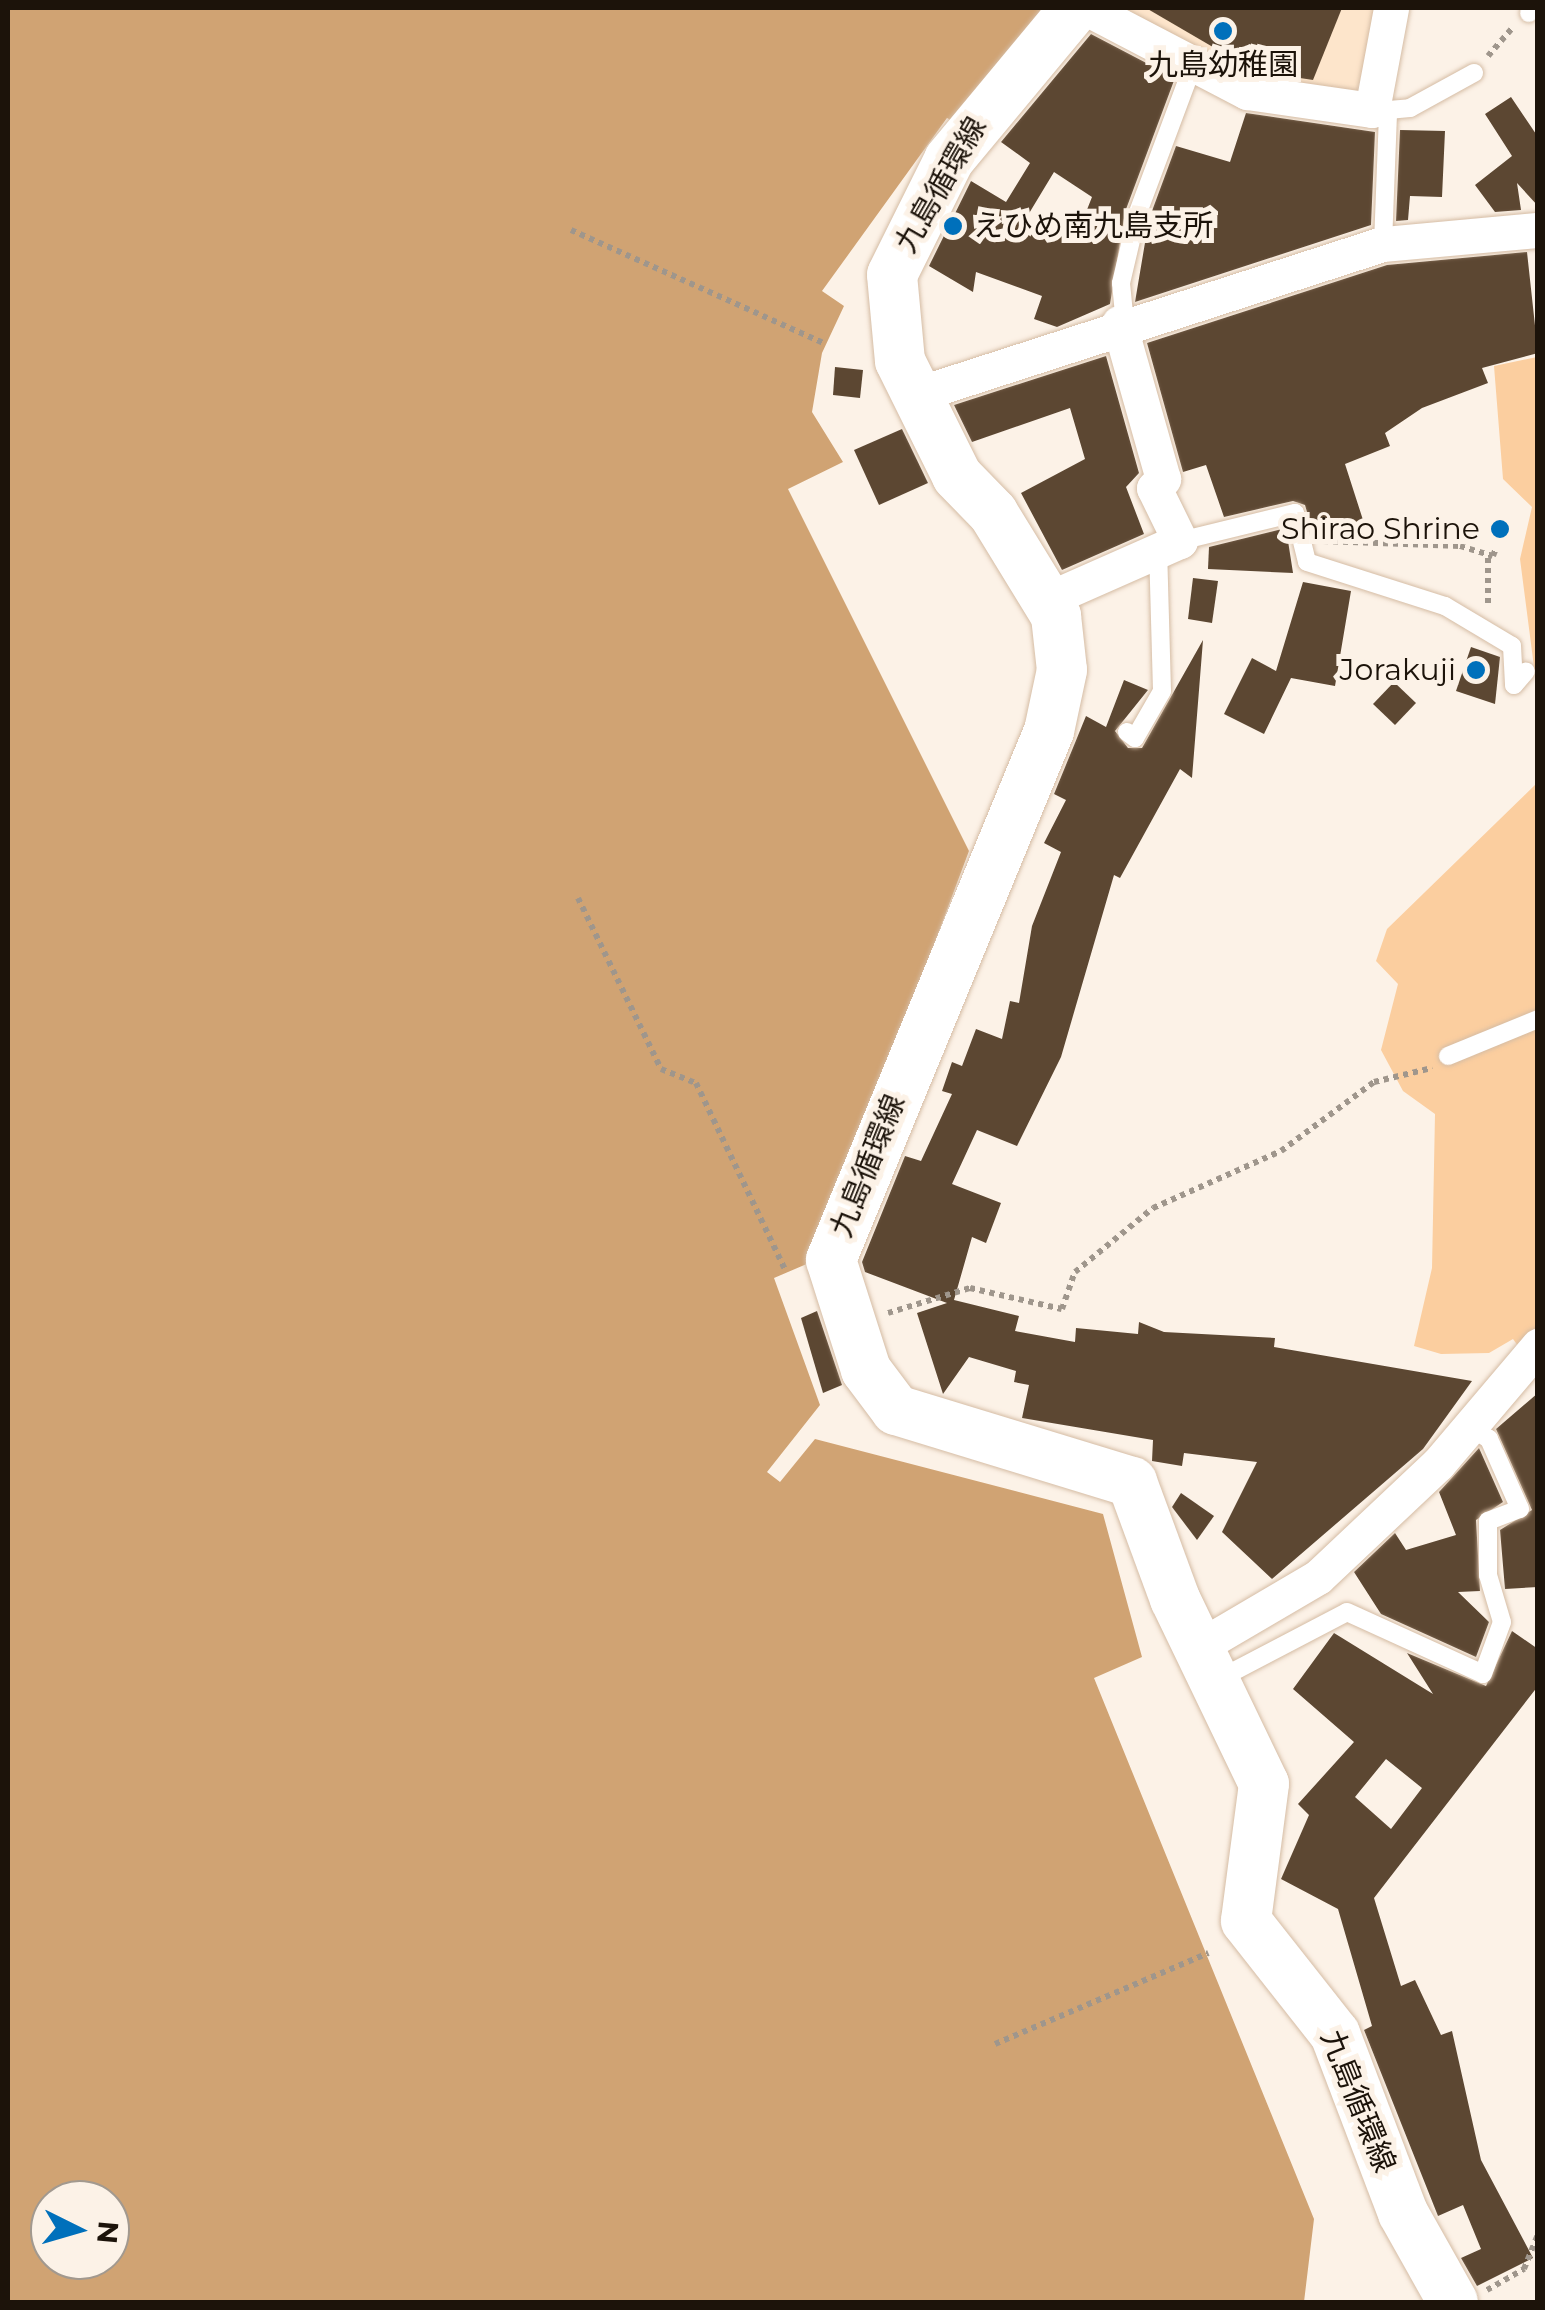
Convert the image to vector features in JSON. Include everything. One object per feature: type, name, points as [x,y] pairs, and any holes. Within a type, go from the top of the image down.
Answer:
[{"type":"main road","name":"九島循環線","points":[[1075,8],[1004,83],[906,235],[890,302],[915,395],[956,476],[992,514],[1046,600],[1060,637],[1060,698],[831,1260],[849,1325],[896,1410],[1132,1482],[1206,1665],[1266,1799],[1246,1920],[1335,2034],[1404,2213],[1466,2298]]},
{"type":"street","points":[[1086,8],[1192,68],[1292,104],[1380,111],[1391,8]]},
{"type":"street","points":[[915,395],[1122,324],[1382,244],[1538,230]]},
{"type":"street","points":[[1046,600],[1169,546],[1154,488],[1162,480],[1122,324]]},
{"type":"street","points":[[1206,1665],[1318,1577],[1468,1426],[1538,1346]]},
{"type":"lane","points":[[1122,324],[1120,283],[1137,215],[1192,68]]},
{"type":"lane","points":[[1382,244],[1380,111],[1474,72]]},
{"type":"lane","points":[[1127,732],[1135,738],[1162,692],[1169,546],[1295,513],[1307,540],[1306,562],[1445,606],[1512,646],[1514,685],[1526,672]]},
{"type":"lane","points":[[1448,1056],[1538,1020]]},
{"type":"lane","points":[[1206,1665],[1346,1612],[1482,1674],[1502,1622],[1488,1575],[1488,1521],[1529,1507],[1490,1440],[1468,1426]]},
{"type":"path","points":[[1474,72],[1530,10]]},
{"type":"path","points":[[572,230],[826,344]]},
{"type":"path","points":[[1307,540],[1488,554]]},
{"type":"path","points":[[1484,568],[1488,554],[1496,548]]},
{"type":"path","points":[[578,898],[661,1069],[696,1083],[786,1272]]},
{"type":"path","points":[[849,1325],[970,1288],[1062,1309],[1075,1272],[1153,1208],[1281,1151],[1374,1082],[1422,1076],[1448,1056]]},
{"type":"path","points":[[995,2044],[1208,1953]]},
{"type":"path","points":[[1466,2298],[1524,2269],[1538,2236]]},
{"type":"shaded area","points":[[8,8],[1053,8],[960,125],[947,118],[822,291],[844,306],[822,353],[812,412],[843,462],[788,489],[969,851],[816,1260],[774,1278],[820,1405],[767,1472],[780,1482],[815,1439],[1103,1514],[1142,1657],[1094,1678],[1314,2219],[1304,2302],[8,2302]]},
{"type":"shaded area","points":[[1098,8],[1379,8],[1354,102],[1291,96]]},
{"type":"shaded area","points":[[1537,357],[1537,690],[1520,559],[1532,507],[1503,479],[1494,366]]},
{"type":"shaded area","points":[[1537,783],[1538,1346],[1524,1354],[1513,1339],[1489,1353],[1441,1354],[1414,1346],[1432,1268],[1435,1114],[1403,1091],[1381,1050],[1398,984],[1376,961],[1387,929]]},
{"type":"building","points":[[1146,8],[1342,8],[1313,80],[1254,71]]},
{"type":"building","points":[[1091,34],[1175,78],[1125,212],[1110,304],[1057,327],[1034,319],[1042,296],[976,272],[973,292],[929,266],[971,181],[1006,202],[1030,163],[1001,142]],"holes":[[[1054,172],[1092,197],[1075,240],[1025,220]]]},
{"type":"building","points":[[1511,97],[1538,137],[1538,206],[1517,183],[1521,210],[1495,212],[1475,185],[1512,156],[1485,114]]},
{"type":"building","points":[[1246,113],[1375,132],[1371,225],[1135,302],[1149,219],[1176,146],[1230,162]]},
{"type":"building","points":[[1400,130],[1445,131],[1442,197],[1410,196],[1408,220],[1396,221]]},
{"type":"building","points":[[1527,252],[1538,353],[1482,368],[1488,383],[1422,408],[1385,433],[1390,446],[1345,464],[1363,520],[1314,537],[1305,505],[1293,501],[1224,517],[1206,465],[1183,472],[1147,343],[1387,265]]},
{"type":"building","points":[[1106,356],[1139,473],[1126,487],[1144,534],[1062,570],[1021,493],[1085,459],[1070,408],[972,442],[954,405]]},
{"type":"building","points":[[835,367],[863,370],[860,398],[833,395]]},
{"type":"building","points":[[902,429],[928,483],[879,505],[854,450]]},
{"type":"building","points":[[1286,528],[1293,573],[1208,569],[1209,547]]},
{"type":"building","points":[[1193,578],[1218,581],[1212,623],[1188,619]]},
{"type":"building","points":[[1303,582],[1351,591],[1335,686],[1291,678],[1264,734],[1224,714],[1252,658],[1276,671]]},
{"type":"building","points":[[1203,640],[1192,778],[1180,769],[1120,878],[1114,875],[1061,1057],[1017,1146],[977,1130],[952,1184],[1001,1203],[986,1243],[972,1237],[954,1300],[1019,1316],[1015,1331],[1075,1342],[1076,1328],[1138,1334],[1139,1322],[1164,1332],[1275,1338],[1274,1347],[1472,1381],[1423,1449],[1272,1579],[1222,1532],[1257,1462],[1184,1453],[1182,1466],[1152,1461],[1153,1440],[1022,1418],[1029,1385],[1014,1382],[1016,1371],[969,1357],[943,1394],[917,1313],[947,1303],[865,1272],[862,1262],[905,1156],[921,1161],[952,1094],[942,1091],[952,1062],[962,1066],[976,1029],[1002,1039],[1010,1001],[1019,1003],[1032,926],[1061,852],[1044,843],[1066,800],[1054,794],[1086,716],[1106,727],[1124,680],[1148,690],[1115,731],[1128,748],[1142,748]]},
{"type":"building","points":[[1471,647],[1500,657],[1495,704],[1456,691]]},
{"type":"building","points":[[1394,682],[1416,703],[1395,725],[1373,704]]},
{"type":"building","points":[[817,1311],[842,1385],[823,1393],[801,1318]]},
{"type":"building","points":[[1538,1393],[1538,1587],[1505,1589],[1500,1530],[1532,1510],[1496,1429]]},
{"type":"building","points":[[1479,1448],[1503,1502],[1476,1520],[1480,1591],[1458,1592],[1489,1622],[1476,1657],[1381,1614],[1354,1572],[1395,1533],[1406,1550],[1456,1535],[1439,1492]]},
{"type":"building","points":[[1181,1493],[1214,1516],[1197,1540],[1172,1507]]},
{"type":"building","points":[[1512,1631],[1538,1649],[1538,1686],[1374,1898],[1401,1986],[1415,1980],[1441,2035],[1452,2031],[1481,2160],[1533,2258],[1477,2286],[1461,2258],[1481,2249],[1463,2205],[1438,2216],[1364,2030],[1372,2026],[1338,1909],[1281,1879],[1309,1815],[1298,1804],[1354,1742],[1293,1689],[1334,1633],[1433,1694],[1407,1653],[1486,1686]],"holes":[[[1386,1759],[1422,1788],[1391,1829],[1355,1797]]]},
{"type":"place","name":"九島幼稚園","points":[[1223,31]]},
{"type":"place","name":"えひめ南九島支所","points":[[953,226]]},
{"type":"place","name":"Shirao Shrine","points":[[1500,529]]},
{"type":"place","name":"Jorakuji","points":[[1476,670]]}]
